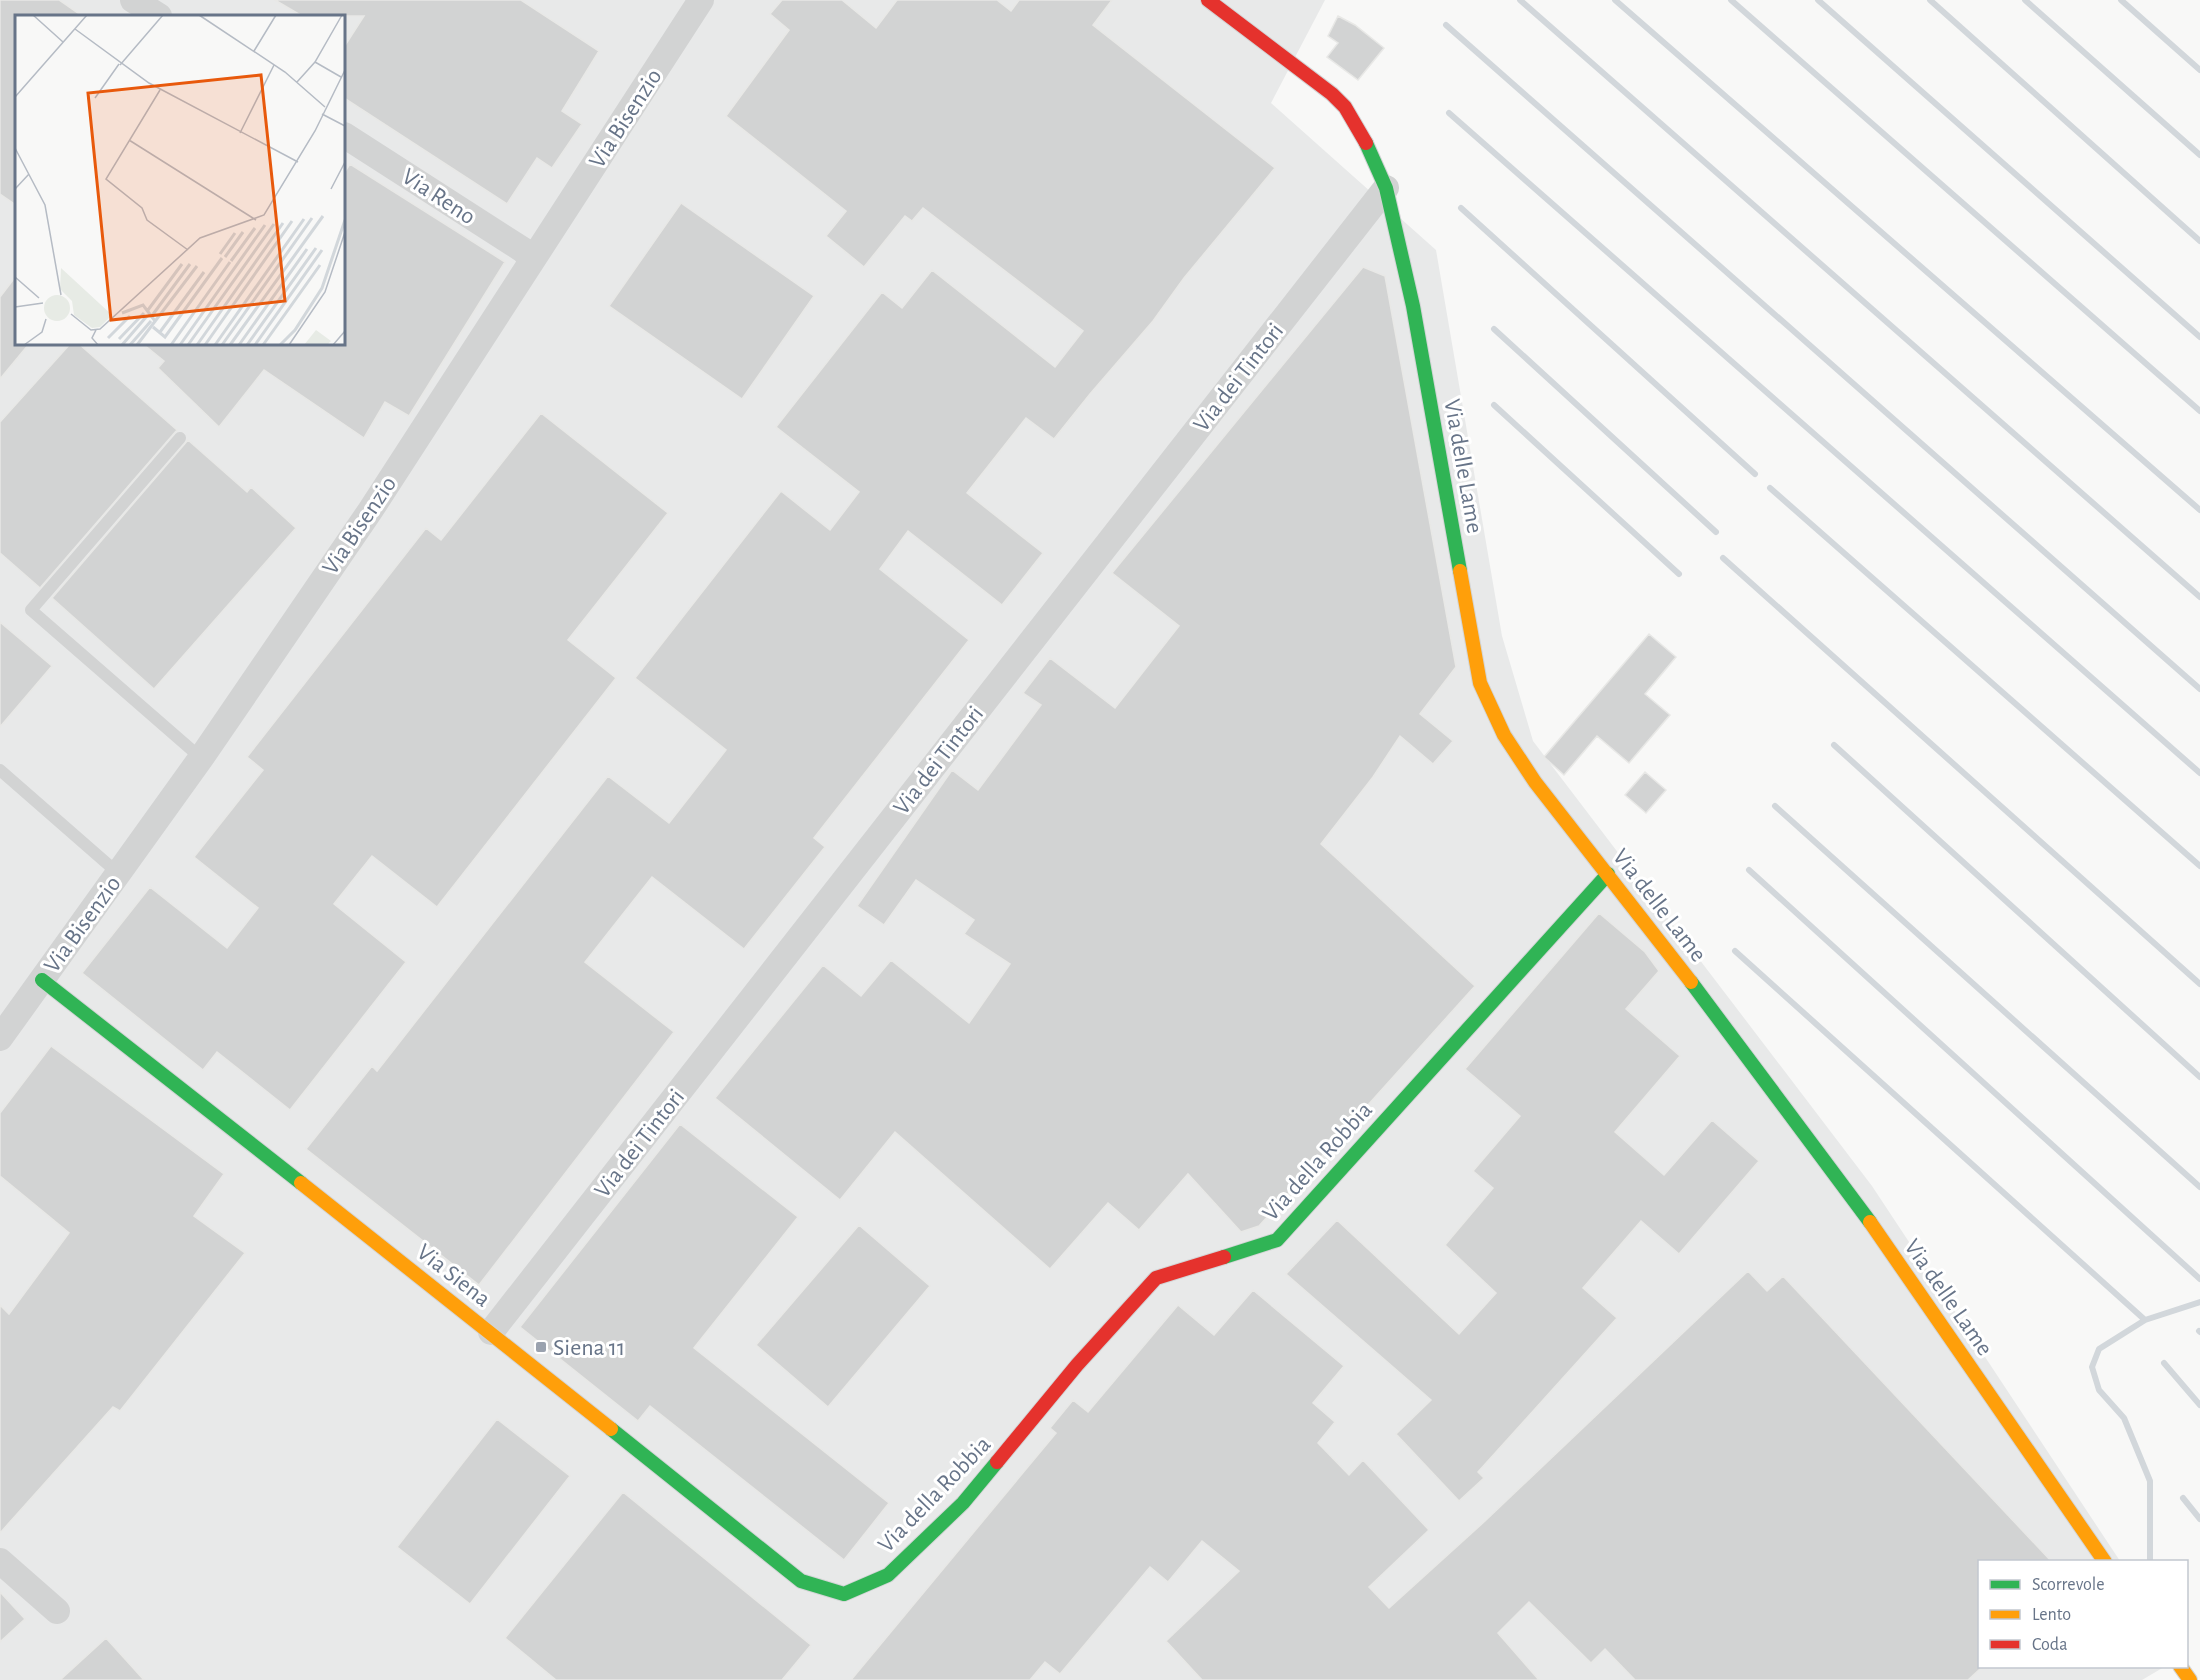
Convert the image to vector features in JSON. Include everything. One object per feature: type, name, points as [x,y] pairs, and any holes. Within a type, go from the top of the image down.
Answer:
[{"type":"street","points":[[133,0],[157,15]]},
{"type":"street","name":"Via Bisenzio","points":[[0,1038],[201,758],[370,511],[701,0]]},
{"type":"street","name":"Via delle Lame","points":[[1208,0],[1332,94],[1345,107],[1371,151],[1386,188],[1413,306],[1480,683],[1496,721],[1513,752],[1810,1138],[2104,1560]]},
{"type":"street","name":"Via Reno","points":[[345,136],[523,250],[532,259]]},
{"type":"street","name":"Via dei Tintori","points":[[490,1332],[1386,188]]},
{"type":"street","name":"Via della Robbia","points":[[844,1594],[888,1575],[963,1503],[1077,1365],[1156,1278],[1277,1240],[1608,874]]},
{"type":"street","name":"Via Siena","points":[[42,980],[490,1332],[801,1581],[844,1594]]},
{"type":"street","points":[[0,1561],[57,1611]]},
{"type":"lane","points":[[180,438],[31,610],[201,758]]},
{"type":"lane","points":[[0,770],[119,874]]},
{"type":"shaded area","points":[[0,0],[1325,0],[1271,103],[1436,250],[1502,636],[1533,741],[1872,1186],[2119,1560],[1978,1560],[1978,1668],[2162,1668],[2142,1680],[0,1680]]},
{"type":"building","points":[[0,0],[59,0],[81,15],[15,15],[15,204],[0,194]]},
{"type":"building","points":[[275,0],[521,0],[599,51],[562,111],[582,124],[552,168],[537,158],[507,204],[345,99],[345,45],[364,16],[300,15]]},
{"type":"building","points":[[782,0],[842,0],[876,28],[897,0],[997,0],[1011,11],[1019,0],[1112,0],[1093,25],[1275,168],[1184,278],[1153,321],[1054,439],[1026,418],[967,493],[1043,553],[1002,605],[908,531],[880,569],[969,640],[814,838],[825,847],[744,949],[652,877],[585,962],[674,1032],[479,1285],[306,1149],[372,1066],[377,1071],[608,776],[669,823],[726,750],[635,678],[781,491],[830,530],[859,492],[776,427],[882,292],[902,308],[932,270],[1055,367],[1083,331],[923,208],[912,221],[905,216],[864,267],[826,236],[846,211],[726,116],[789,30],[770,14]]},
{"type":"building","points":[[1338,16],[1355,25],[1384,48],[1358,80],[1327,57],[1338,43],[1328,36]]},
{"type":"building","points":[[350,164],[505,262],[409,416],[385,402],[364,438],[264,370],[219,427],[158,368],[164,361],[144,345],[345,345],[345,172]]},
{"type":"building","points":[[681,203],[814,296],[742,399],[609,306]]},
{"type":"building","points":[[1363,267],[1385,276],[1456,667],[1420,714],[1453,741],[1433,764],[1400,736],[1373,777],[1321,844],[1475,986],[1259,1226],[1241,1232],[1188,1174],[1139,1230],[1108,1203],[1050,1269],[895,1132],[840,1200],[715,1098],[823,965],[861,996],[891,960],[969,1023],[1010,964],[964,934],[974,920],[916,880],[884,925],[857,906],[952,770],[978,790],[1041,705],[1023,693],[1050,658],[1115,708],[1179,626],[1112,573]]},
{"type":"building","points":[[15,277],[15,345],[28,345],[0,379],[0,297]]},
{"type":"building","points":[[69,345],[80,345],[177,430],[40,588],[0,553],[0,422]]},
{"type":"building","points":[[541,413],[668,513],[568,640],[616,678],[437,907],[372,856],[334,904],[406,962],[290,1110],[217,1052],[203,1070],[82,973],[150,887],[227,948],[258,908],[194,857],[263,770],[247,757],[426,528],[441,540]]},
{"type":"building","points":[[188,440],[247,492],[251,487],[296,528],[154,689],[52,598]]},
{"type":"building","points":[[0,622],[52,666],[0,727]]},
{"type":"building","points":[[1649,634],[1676,657],[1645,694],[1670,715],[1629,763],[1597,736],[1564,775],[1544,757]]},
{"type":"building","points":[[1645,772],[1666,790],[1646,813],[1625,795]]},
{"type":"building","points":[[1599,913],[1645,952],[1659,971],[1626,1009],[1680,1056],[1615,1132],[1664,1175],[1712,1120],[1759,1161],[1679,1254],[1641,1221],[1583,1288],[1617,1318],[1478,1472],[1484,1478],[1459,1501],[1396,1434],[1431,1400],[1286,1274],[1337,1220],[1459,1334],[1496,1293],[1445,1245],[1493,1188],[1473,1171],[1520,1116],[1465,1069]]},
{"type":"building","points":[[51,1046],[224,1174],[194,1216],[245,1253],[120,1411],[113,1407],[0,1533],[0,1305],[9,1314],[69,1233],[0,1176],[0,1113]]},
{"type":"building","points":[[680,1124],[798,1217],[694,1348],[889,1503],[844,1560],[650,1406],[638,1421],[520,1327]]},
{"type":"building","points":[[859,1225],[930,1286],[828,1407],[756,1345]]},
{"type":"building","points":[[1748,1271],[1767,1291],[1783,1276],[2050,1560],[1978,1560],[1978,1668],[1980,1669],[1968,1680],[1635,1680],[1605,1649],[1591,1663],[1529,1602],[1498,1633],[1539,1680],[1202,1680],[1166,1641],[1239,1571],[1202,1541],[1168,1582],[1150,1567],[1060,1674],[1045,1662],[1030,1680],[851,1680],[1056,1433],[1050,1428],[1073,1400],[1088,1412],[1178,1305],[1214,1335],[1253,1290],[1344,1366],[1313,1403],[1335,1422],[1318,1443],[1349,1475],[1363,1460],[1429,1530],[1369,1587],[1389,1608],[1485,1521]]},
{"type":"building","points":[[497,1419],[570,1476],[470,1604],[397,1547]]},
{"type":"building","points":[[623,1492],[811,1645],[782,1680],[556,1680],[505,1638]]},
{"type":"building","points":[[0,1592],[25,1619],[0,1642]]},
{"type":"building","points":[[106,1638],[144,1680],[60,1680]]},
{"type":"waterway","points":[[1520,0],[2200,597]]},
{"type":"waterway","points":[[1615,0],[2200,510]]},
{"type":"waterway","points":[[1731,0],[2200,411]]},
{"type":"waterway","points":[[1818,0],[2200,337]]},
{"type":"waterway","points":[[1930,0],[2200,241]]},
{"type":"waterway","points":[[2025,0],[2200,155]]},
{"type":"waterway","points":[[2121,0],[2200,70]]},
{"type":"waterway","points":[[1446,25],[2200,689]]},
{"type":"waterway","points":[[1449,113],[2200,773]]},
{"type":"waterway","points":[[1461,208],[1755,474]]},
{"type":"waterway","points":[[1494,329],[1716,532]]},
{"type":"waterway","points":[[1494,405],[1679,574]]},
{"type":"waterway","points":[[1770,488],[2200,866]]},
{"type":"waterway","points":[[1723,558],[2200,984]]},
{"type":"waterway","points":[[1834,745],[2200,1077]]},
{"type":"waterway","points":[[1775,806],[2200,1187]]},
{"type":"waterway","points":[[1749,870],[2200,1279]]},
{"type":"waterway","points":[[1735,951],[2145,1320]]},
{"type":"waterway","points":[[2150,1560],[2150,1481],[2124,1418],[2099,1390],[2092,1367],[2099,1349],[2145,1320],[2200,1302]]},
{"type":"waterway","points":[[2164,1363],[2200,1405]]},
{"type":"waterway","points":[[2183,1498],[2200,1519]]},
{"type":"traffic: fast","points":[[1366,143],[1386,188],[1413,306],[1460,571]]},
{"type":"traffic: fast","points":[[1224,1257],[1277,1240],[1608,874]]},
{"type":"traffic: fast","points":[[42,980],[301,1183]]},
{"type":"traffic: fast","points":[[1691,982],[1870,1222]]},
{"type":"traffic: fast","points":[[611,1429],[801,1581],[844,1594],[888,1575],[963,1503],[997,1462]]},
{"type":"traffic: slow","points":[[1460,571],[1480,683],[1504,735],[1535,782],[1691,982]]},
{"type":"traffic: slow","points":[[301,1183],[611,1429]]},
{"type":"traffic: slow","points":[[1870,1222],[2104,1560]]},
{"type":"traffic: slow","points":[[2181,1668],[2190,1680]]},
{"type":"traffic: jam","points":[[1208,0],[1332,94],[1345,107],[1366,143]]},
{"type":"traffic: jam","points":[[997,1462],[1077,1365],[1156,1278],[1224,1257]]},
{"type":"place","name":"Siena 11","points":[[541,1347]]}]
